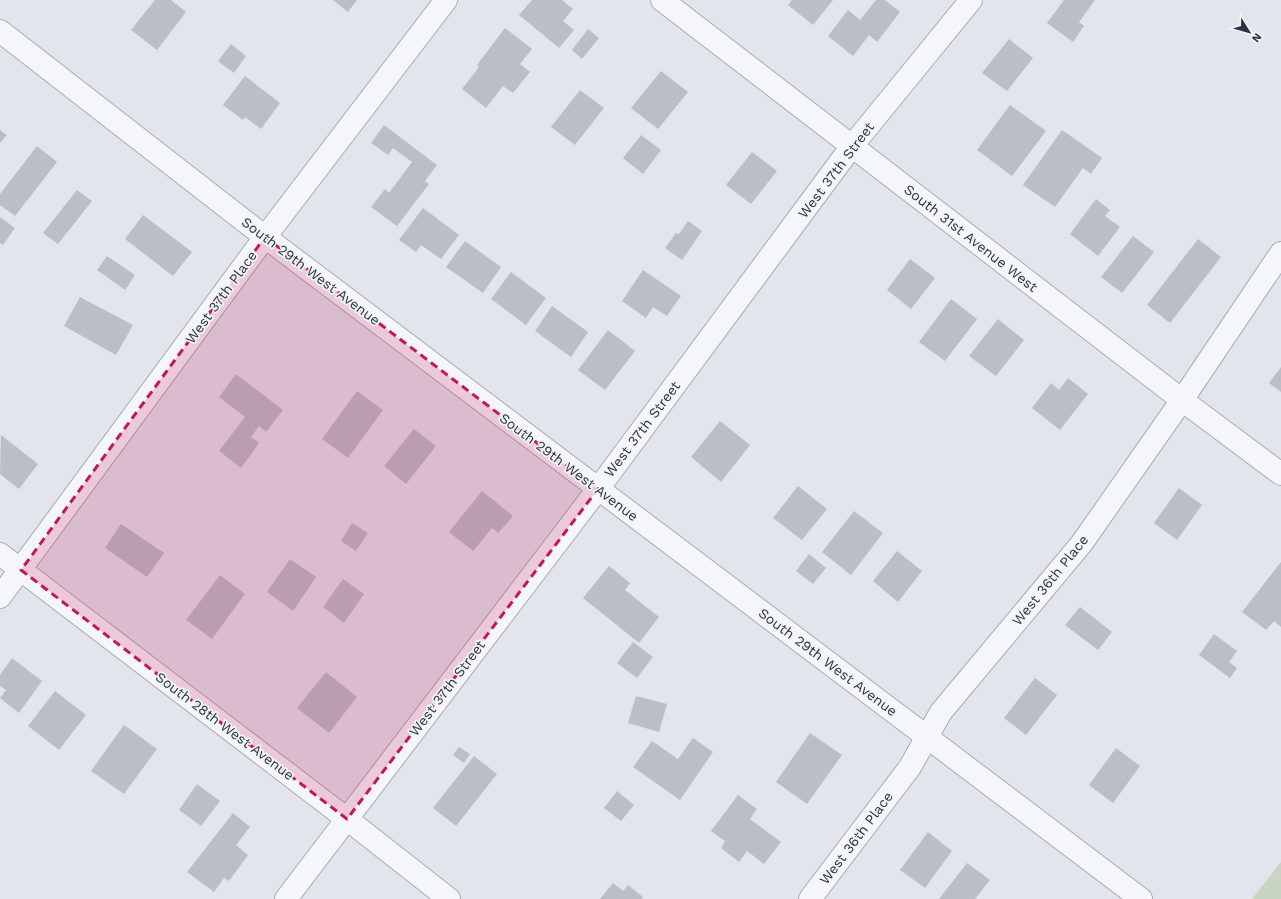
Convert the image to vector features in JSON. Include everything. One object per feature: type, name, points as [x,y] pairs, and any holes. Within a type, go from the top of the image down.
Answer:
[{"type":"street","name":"West 37th Place","points":[[0,597],[265,237],[446,0]]},
{"type":"street","name":"South 31st Avenue West","points":[[662,0],[1182,400],[1281,474]]},
{"type":"street","name":"West 37th Street","points":[[286,899],[598,489],[852,146],[971,0]]},
{"type":"street","name":"South 29th West Avenue","points":[[0,31],[265,237],[1141,899]]},
{"type":"street","name":"West 36th Place","points":[[810,899],[910,767],[941,712],[1082,543],[1182,400],[1281,253]]},
{"type":"street","name":"South 28th West Avenue","points":[[0,554],[347,819],[449,899]]},
{"type":"highlighted area","points":[[265,237],[598,489],[347,819],[21,570]]},
{"type":"green space","points":[[1281,862],[1281,899],[1252,899]]},
{"type":"building","points":[[155,0],[171,0],[186,12],[157,50],[131,30]]},
{"type":"building","points":[[333,0],[357,0],[348,12]]},
{"type":"building","points":[[532,0],[562,0],[573,9],[563,21],[574,30],[559,48],[519,15]]},
{"type":"building","points":[[792,0],[833,0],[813,25],[788,5]]},
{"type":"building","points":[[876,0],[885,0],[900,12],[877,42],[869,35],[853,56],[828,36],[848,10],[860,20]]},
{"type":"building","points":[[1064,0],[1095,0],[1079,22],[1084,26],[1073,42],[1047,23]]},
{"type":"building","points":[[505,28],[532,49],[520,64],[530,72],[513,93],[503,86],[486,108],[462,89],[479,67],[477,65]]},
{"type":"building","points":[[588,29],[599,38],[582,59],[572,50]]},
{"type":"building","points":[[1009,39],[1033,58],[1007,91],[982,73]]},
{"type":"building","points":[[231,44],[246,56],[234,73],[218,61]]},
{"type":"building","points":[[661,71],[688,92],[658,129],[631,108]]},
{"type":"building","points":[[245,76],[280,103],[261,129],[245,117],[243,120],[223,105]]},
{"type":"building","points":[[580,90],[604,108],[575,145],[551,127]]},
{"type":"building","points":[[1010,105],[1046,131],[1012,176],[977,150]]},
{"type":"building","points":[[384,125],[437,165],[425,181],[429,184],[397,226],[371,207],[385,189],[389,193],[412,162],[393,148],[388,155],[371,143]]},
{"type":"building","points":[[0,130],[7,135],[0,143]]},
{"type":"building","points":[[1062,130],[1102,158],[1091,174],[1083,168],[1055,207],[1023,185]]},
{"type":"building","points":[[641,135],[661,150],[643,174],[623,158]]},
{"type":"building","points":[[37,146],[57,162],[15,216],[0,205],[0,194]]},
{"type":"building","points":[[752,152],[777,171],[751,204],[726,185]]},
{"type":"building","points":[[77,190],[92,201],[58,244],[43,233]]},
{"type":"building","points":[[1096,199],[1110,210],[1105,216],[1120,227],[1098,256],[1070,234]]},
{"type":"building","points":[[423,208],[459,235],[441,259],[421,245],[416,252],[399,240]]},
{"type":"building","points":[[143,215],[192,252],[173,276],[125,239]]},
{"type":"building","points":[[0,217],[15,228],[3,245],[0,243]]},
{"type":"building","points":[[688,221],[702,231],[682,260],[665,248],[676,233],[679,234]]},
{"type":"building","points":[[1133,236],[1154,252],[1122,293],[1101,277]]},
{"type":"building","points":[[1198,239],[1221,257],[1170,323],[1147,305]]},
{"type":"building","points":[[465,241],[501,267],[483,293],[446,267]]},
{"type":"building","points":[[107,256],[135,275],[125,290],[97,270]]},
{"type":"building","points":[[910,259],[935,278],[911,309],[887,290]]},
{"type":"building","points":[[643,270],[681,296],[667,316],[653,307],[646,318],[622,301]]},
{"type":"building","points":[[511,272],[546,298],[526,325],[491,299]]},
{"type":"building","points":[[80,297],[133,325],[116,355],[64,326]]},
{"type":"building","points":[[951,299],[977,319],[945,361],[919,342]]},
{"type":"building","points":[[552,306],[588,332],[571,357],[535,331]]},
{"type":"building","points":[[998,319],[1024,340],[996,376],[969,356]]},
{"type":"building","points":[[608,330],[635,351],[605,390],[578,370]]},
{"type":"building","points":[[1281,367],[1281,392],[1269,383]]},
{"type":"building","points":[[236,374],[283,410],[266,432],[259,426],[251,437],[259,443],[241,468],[219,451],[245,417],[219,397]]},
{"type":"building","points":[[1068,378],[1088,394],[1060,430],[1032,408],[1051,383],[1059,390]]},
{"type":"building","points":[[357,391],[383,410],[348,458],[322,439]]},
{"type":"building","points":[[720,421],[750,445],[721,482],[691,457]]},
{"type":"building","points":[[414,429],[436,446],[406,484],[384,466]]},
{"type":"building","points":[[1,435],[38,464],[19,489],[0,474]]},
{"type":"building","points":[[798,486],[827,509],[802,540],[773,518]]},
{"type":"building","points":[[1179,488],[1202,505],[1177,540],[1154,523]]},
{"type":"building","points":[[482,491],[513,516],[498,533],[492,528],[473,551],[449,532]]},
{"type":"building","points":[[854,511],[883,533],[851,575],[822,552]]},
{"type":"building","points":[[352,523],[368,533],[356,551],[341,541]]},
{"type":"building","points":[[121,524],[164,553],[147,577],[105,548]]},
{"type":"building","points":[[897,551],[922,571],[898,602],[873,581]]},
{"type":"building","points":[[809,554],[826,568],[813,584],[796,571]]},
{"type":"building","points":[[290,559],[316,577],[293,611],[267,592]]},
{"type":"building","points":[[1281,562],[1281,627],[1274,621],[1266,630],[1242,612]]},
{"type":"building","points":[[609,566],[630,583],[625,590],[659,617],[639,643],[583,598]]},
{"type":"building","points":[[220,575],[245,594],[212,639],[186,620]]},
{"type":"building","points":[[343,579],[364,594],[344,623],[323,607]]},
{"type":"building","points":[[1080,607],[1112,632],[1098,650],[1065,625]]},
{"type":"building","points":[[1214,634],[1237,651],[1229,662],[1237,668],[1230,678],[1199,655]]},
{"type":"building","points":[[633,642],[653,657],[637,678],[617,663]]},
{"type":"building","points":[[12,658],[42,681],[19,713],[0,698],[6,690],[0,686],[0,675]]},
{"type":"building","points":[[326,672],[357,697],[329,733],[297,708]]},
{"type":"building","points":[[1035,678],[1057,695],[1026,735],[1004,718]]},
{"type":"building","points":[[55,691],[86,715],[59,750],[28,726]]},
{"type":"building","points":[[636,696],[667,704],[659,732],[628,723]]},
{"type":"building","points":[[124,725],[157,749],[124,794],[91,771]]},
{"type":"building","points":[[810,733],[842,755],[807,804],[776,782]]},
{"type":"building","points":[[693,738],[713,752],[680,800],[633,767],[652,741],[678,759]]},
{"type":"building","points":[[459,747],[470,754],[464,763],[453,755]]},
{"type":"building","points":[[1116,748],[1140,766],[1113,803],[1089,785]]},
{"type":"building","points":[[474,756],[497,774],[456,826],[433,808]]},
{"type":"building","points":[[197,784],[220,801],[201,826],[179,810]]},
{"type":"building","points":[[617,791],[634,805],[621,821],[604,808]]},
{"type":"building","points":[[738,795],[757,809],[750,819],[781,842],[764,864],[747,851],[739,862],[721,848],[725,841],[711,831]]},
{"type":"building","points":[[233,813],[250,827],[236,845],[248,855],[229,881],[224,878],[214,892],[187,872]]},
{"type":"building","points":[[928,832],[952,851],[925,888],[900,870]]},
{"type":"building","points":[[967,863],[990,880],[975,899],[939,899]]},
{"type":"building","points":[[613,883],[623,891],[628,885],[643,897],[642,899],[600,899]]}]
